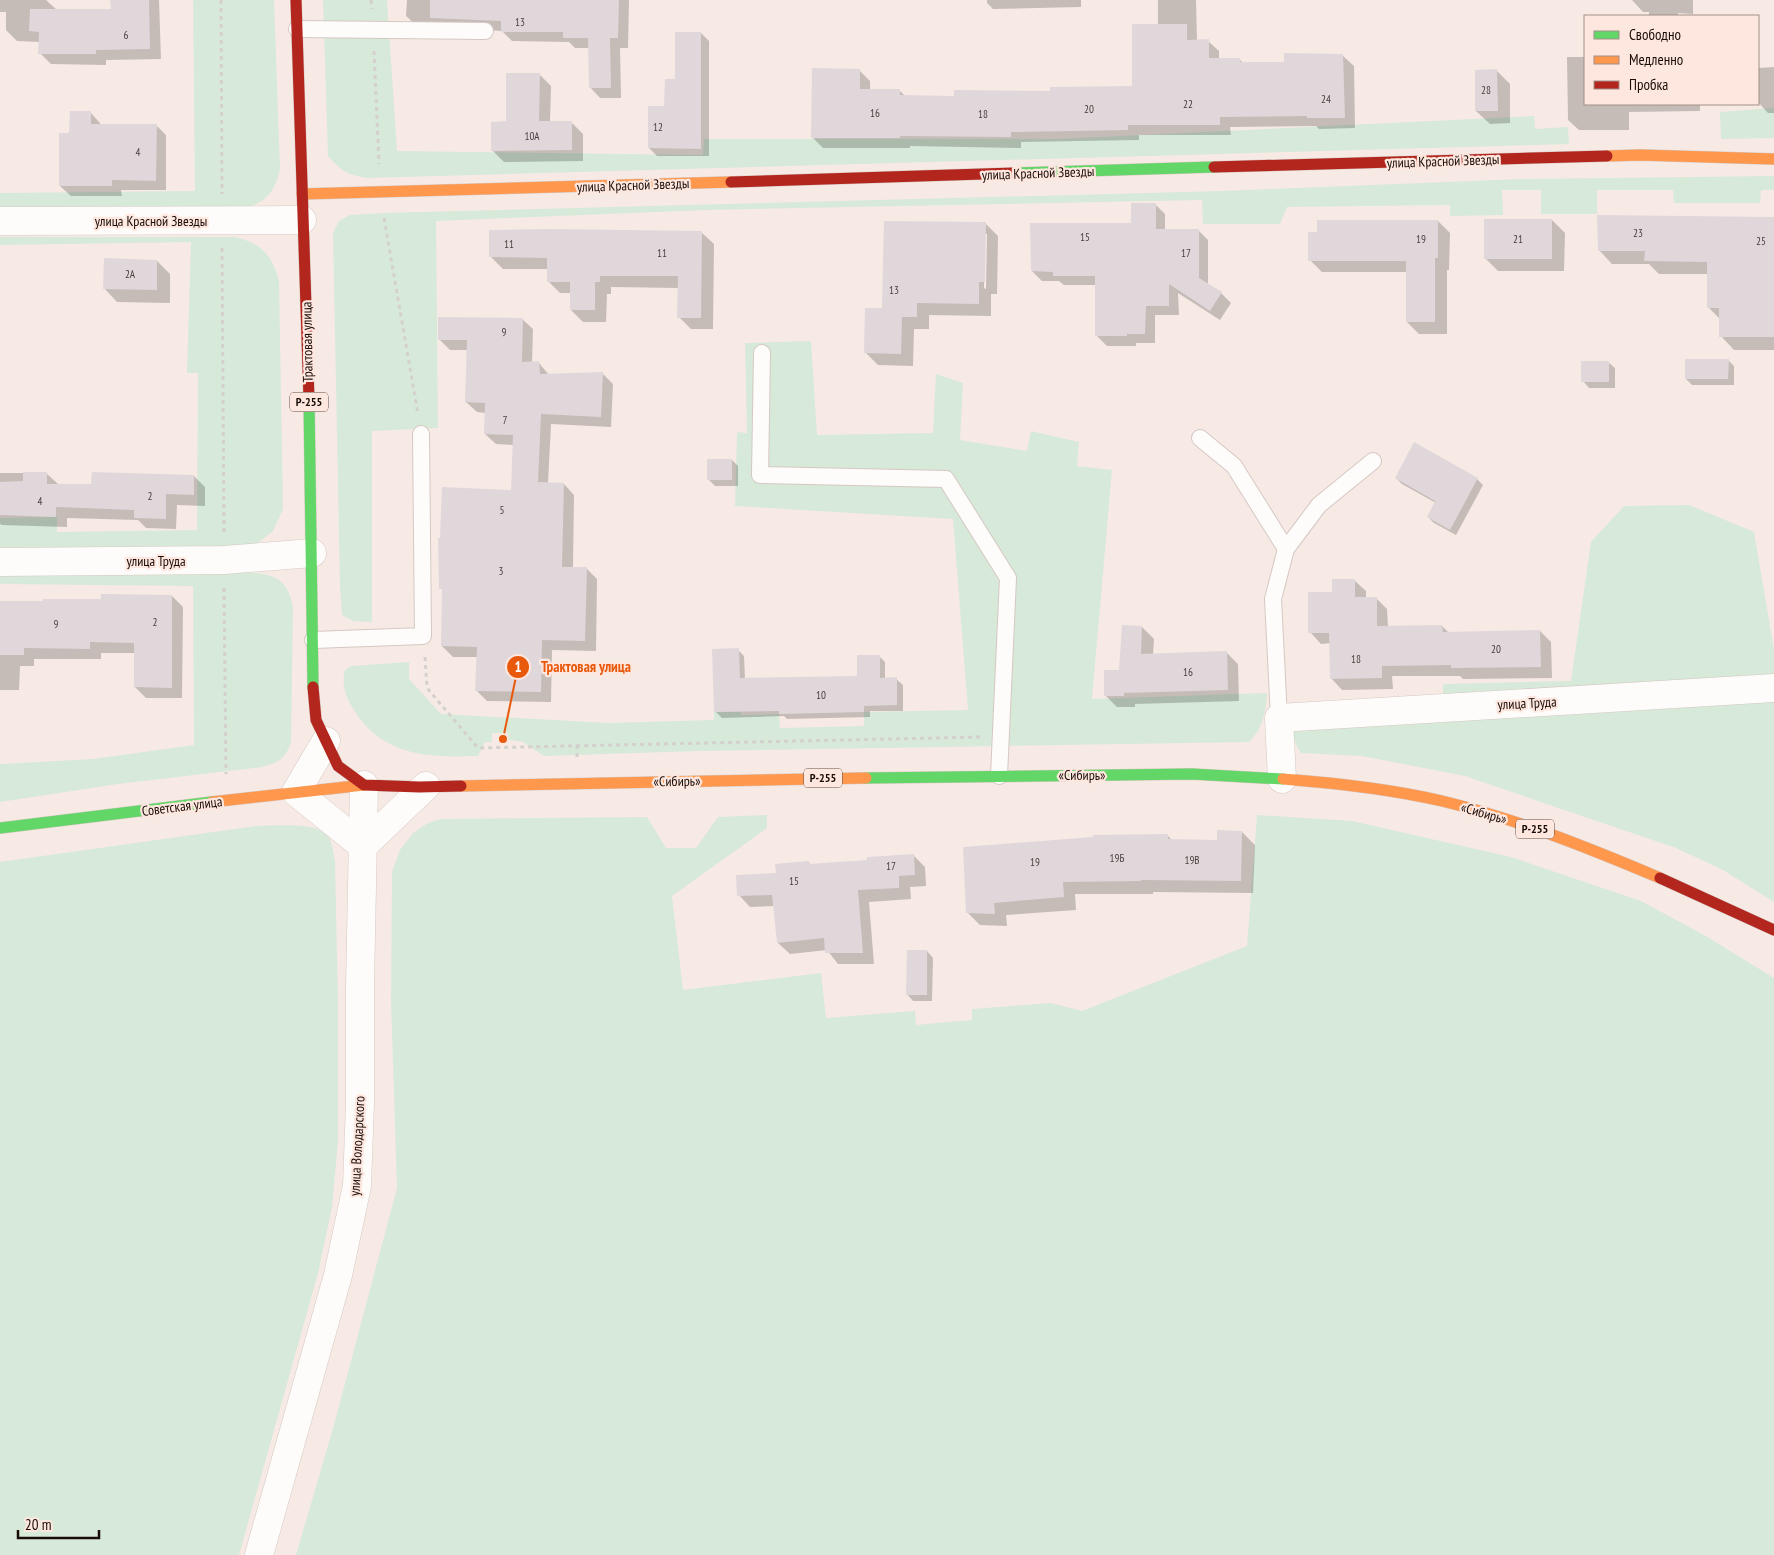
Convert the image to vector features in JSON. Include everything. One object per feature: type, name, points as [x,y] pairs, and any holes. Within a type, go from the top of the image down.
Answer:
[{"type":"main road","name":"Трактовая улица","points":[[296,0],[307,304],[313,687],[316,720],[338,766],[364,785]]},
{"type":"main road","name":"улица Красной Звезды","points":[[302,207],[380,193],[1640,155],[1774,159]]},
{"type":"main road","name":"«Сибирь»","points":[[364,785],[426,786],[1192,774],[1282,779],[1358,786],[1404,793],[1503,818],[1613,858],[1727,907],[1774,930]]},
{"type":"main road","name":"Советская улица","points":[[0,828],[364,785]]},
{"type":"street","name":"улица Красной Звезды","points":[[0,221],[222,221],[302,207]]},
{"type":"street","name":"улица Труда","points":[[0,562],[224,560],[312,554]]},
{"type":"street","name":"улица Труда","points":[[1279,718],[1774,688]]},
{"type":"street","points":[[1279,718],[1282,779]]},
{"type":"street","points":[[326,740],[296,792],[363,846],[426,786]]},
{"type":"street","name":"улица Володарского","points":[[259,1555],[338,1275],[357,1186],[360,1103],[364,785]]},
{"type":"lane","points":[[297,29],[485,31]]},
{"type":"lane","points":[[762,353],[760,475],[946,479],[1008,578],[999,776]]},
{"type":"lane","points":[[313,640],[423,636],[421,434]]},
{"type":"lane","points":[[1200,438],[1234,466],[1286,549]]},
{"type":"lane","points":[[1279,718],[1273,599],[1286,549],[1319,505],[1373,461]]},
{"type":"path","points":[[221,0],[226,801]]},
{"type":"path","points":[[371,0],[380,193],[421,434]]},
{"type":"path","points":[[423,636],[427,688],[478,748],[1000,737]]},
{"type":"green space","points":[[193,0],[274,0],[280,169],[271,192],[263,200],[251,206],[0,210],[0,193],[195,191]]},
{"type":"green space","points":[[323,0],[387,0],[397,151],[703,155],[704,139],[1059,139],[1534,116],[1535,129],[1568,127],[1569,144],[366,178],[345,171],[328,156]]},
{"type":"green space","points":[[1774,108],[1774,138],[1721,139],[1720,112]]},
{"type":"green space","points":[[1774,176],[1774,190],[1761,190],[1760,203],[1674,203],[1673,190],[1597,190],[1597,214],[1541,214],[1541,190],[1502,190],[1503,215],[1450,216],[1450,205],[1287,207],[1280,224],[1203,224],[1202,200],[706,210],[436,221],[438,428],[372,431],[372,622],[353,621],[342,615],[333,233],[339,221],[350,215],[1222,191],[1523,179]]},
{"type":"green space","points":[[0,237],[235,237],[259,247],[269,257],[279,281],[283,509],[273,531],[258,543],[232,549],[0,551],[0,518],[57,517],[57,532],[197,530],[198,373],[187,373],[191,242],[0,245]]},
{"type":"green space","points":[[811,341],[817,435],[933,433],[936,374],[963,383],[960,440],[1027,451],[1031,431],[1079,442],[1077,466],[1112,470],[1092,699],[1267,693],[1263,720],[1254,737],[1249,742],[698,751],[544,756],[523,742],[503,739],[509,733],[492,733],[492,742],[485,742],[478,756],[442,756],[408,751],[393,745],[378,737],[365,725],[347,696],[344,686],[345,670],[351,666],[409,662],[409,679],[441,714],[608,723],[714,720],[714,712],[741,712],[741,715],[779,714],[780,728],[864,726],[864,712],[968,710],[953,519],[735,506],[737,432],[747,433],[745,343]]},
{"type":"green space","points":[[1689,505],[1754,532],[1774,650],[1774,902],[1723,870],[1676,848],[1465,776],[1362,756],[1301,753],[1299,750],[1292,729],[1443,696],[1443,684],[1571,681],[1591,542],[1624,506]]},
{"type":"green space","points":[[244,572],[263,574],[277,579],[287,589],[293,607],[291,743],[281,759],[263,767],[118,784],[0,802],[0,764],[93,759],[194,745],[193,586],[0,584],[0,575]]},
{"type":"green space","points":[[767,815],[767,828],[672,896],[683,990],[821,973],[826,1018],[915,1011],[916,1025],[972,1020],[972,1009],[1051,1003],[1082,1011],[1247,946],[1257,815],[1352,821],[1511,857],[1641,901],[1704,935],[1774,978],[1774,1555],[296,1555],[334,1425],[397,1188],[391,1002],[392,872],[400,850],[413,833],[428,823],[441,819],[647,817],[666,848],[696,848],[718,817]]},
{"type":"green space","points":[[292,825],[311,827],[325,833],[330,839],[332,846],[335,862],[338,1003],[338,1141],[332,1207],[318,1273],[239,1555],[0,1555],[0,862],[256,826]]},
{"type":"building","points":[[110,0],[149,0],[150,49],[96,50],[96,54],[38,54],[39,32],[29,31],[30,9],[111,9]]},
{"type":"building","points":[[430,0],[619,0],[618,38],[610,38],[611,88],[589,88],[588,38],[563,38],[563,32],[501,32],[501,21],[430,18]]},
{"type":"building","points":[[1132,24],[1187,24],[1187,40],[1209,39],[1209,58],[1240,58],[1240,62],[1284,62],[1284,53],[1343,54],[1345,118],[1307,118],[1307,116],[1220,117],[1220,125],[1128,125],[1128,130],[1011,132],[1011,137],[900,136],[900,138],[811,138],[812,68],[860,69],[860,89],[900,89],[900,95],[954,96],[954,90],[1050,91],[1050,87],[1132,86]]},
{"type":"building","points":[[675,32],[701,32],[701,149],[648,148],[648,106],[664,106],[665,79],[675,79]]},
{"type":"building","points":[[1497,69],[1498,111],[1475,111],[1475,70]]},
{"type":"building","points":[[506,73],[540,73],[539,121],[572,121],[572,150],[491,151],[491,122],[506,121]]},
{"type":"building","points":[[70,111],[91,111],[91,124],[157,124],[156,181],[112,180],[112,186],[59,186],[59,133],[69,133]]},
{"type":"building","points":[[1131,203],[1156,203],[1156,229],[1199,229],[1199,278],[1222,292],[1210,311],[1169,284],[1169,306],[1146,306],[1145,334],[1095,336],[1095,276],[1053,276],[1053,272],[1031,271],[1030,223],[1131,223]]},
{"type":"building","points":[[1597,215],[1774,217],[1774,337],[1719,337],[1719,308],[1707,308],[1707,262],[1644,261],[1645,251],[1598,251]]},
{"type":"building","points":[[1484,219],[1552,219],[1552,259],[1484,259]]},
{"type":"building","points":[[1317,220],[1438,220],[1438,258],[1435,258],[1435,322],[1406,322],[1406,261],[1308,261],[1308,232],[1317,232]]},
{"type":"building","points":[[884,221],[986,222],[985,282],[979,282],[979,304],[917,303],[917,317],[902,317],[901,354],[864,353],[865,308],[882,308]]},
{"type":"building","points":[[489,230],[702,231],[701,318],[677,318],[678,276],[600,276],[600,282],[595,282],[595,310],[570,310],[570,282],[547,282],[547,258],[489,257]]},
{"type":"building","points":[[104,258],[157,260],[157,290],[103,289]]},
{"type":"building","points":[[438,317],[523,318],[522,362],[539,361],[540,374],[603,372],[601,417],[541,414],[538,482],[564,483],[562,567],[587,567],[585,641],[542,640],[541,692],[475,691],[477,647],[441,646],[442,589],[439,589],[438,538],[440,538],[442,487],[511,490],[513,435],[484,434],[485,403],[465,402],[467,340],[438,340]]},
{"type":"building","points":[[1685,359],[1729,359],[1728,379],[1685,379]]},
{"type":"building","points":[[1581,361],[1609,361],[1609,382],[1581,382]]},
{"type":"building","points":[[1414,442],[1478,478],[1450,530],[1427,517],[1435,501],[1395,478]]},
{"type":"building","points":[[707,459],[732,459],[732,480],[707,480]]},
{"type":"building","points":[[23,472],[47,472],[47,484],[91,484],[92,472],[194,475],[194,495],[166,494],[166,519],[134,518],[134,510],[56,507],[56,517],[0,515],[0,482],[23,481]]},
{"type":"building","points":[[1332,579],[1355,579],[1355,597],[1377,597],[1377,626],[1442,625],[1443,632],[1540,630],[1541,667],[1451,668],[1451,665],[1382,666],[1382,678],[1330,679],[1329,633],[1308,633],[1308,592],[1332,592]]},
{"type":"building","points":[[101,594],[172,595],[172,688],[134,687],[134,643],[90,642],[90,649],[24,648],[24,655],[0,655],[0,601],[101,599]]},
{"type":"building","points":[[1122,625],[1142,626],[1141,654],[1227,651],[1228,690],[1124,693],[1124,696],[1104,696],[1104,670],[1119,670]]},
{"type":"building","points":[[739,648],[740,678],[857,676],[857,655],[880,655],[880,678],[897,677],[897,705],[864,706],[864,712],[779,714],[779,711],[714,712],[712,649]]},
{"type":"building","points":[[1217,830],[1242,831],[1241,881],[1141,880],[1063,882],[1064,897],[994,903],[995,914],[966,913],[963,847],[1093,837],[1093,835],[1168,834],[1168,839],[1217,840]]},
{"type":"building","points":[[914,854],[915,875],[899,876],[899,888],[858,890],[863,953],[825,953],[824,938],[777,943],[772,895],[737,896],[736,875],[776,873],[775,864],[809,861],[809,864],[867,860],[867,857]]},
{"type":"building","points":[[907,950],[927,950],[927,995],[906,995]]},
{"type":"traffic: fast","points":[[1014,173],[1214,167]]},
{"type":"traffic: fast","points":[[309,399],[313,687]]},
{"type":"traffic: fast","points":[[866,778],[1192,774],[1283,779]]},
{"type":"traffic: fast","points":[[0,828],[212,802]]},
{"type":"traffic: slow","points":[[1607,156],[1640,155],[1774,159]]},
{"type":"traffic: slow","points":[[302,194],[731,182]]},
{"type":"traffic: slow","points":[[461,786],[866,778]]},
{"type":"traffic: slow","points":[[1283,779],[1383,790],[1470,808],[1552,835],[1660,878]]},
{"type":"traffic: slow","points":[[212,802],[364,785]]},
{"type":"traffic: jam","points":[[296,0],[309,399]]},
{"type":"traffic: jam","points":[[1214,167],[1607,156]]},
{"type":"traffic: jam","points":[[731,182],[1014,173]]},
{"type":"traffic: jam","points":[[313,687],[316,720],[338,766],[364,785],[461,786]]},
{"type":"traffic: jam","points":[[1660,878],[1774,930]]},
{"type":"place","name":"Трактовая улица","points":[[503,739]]}]
